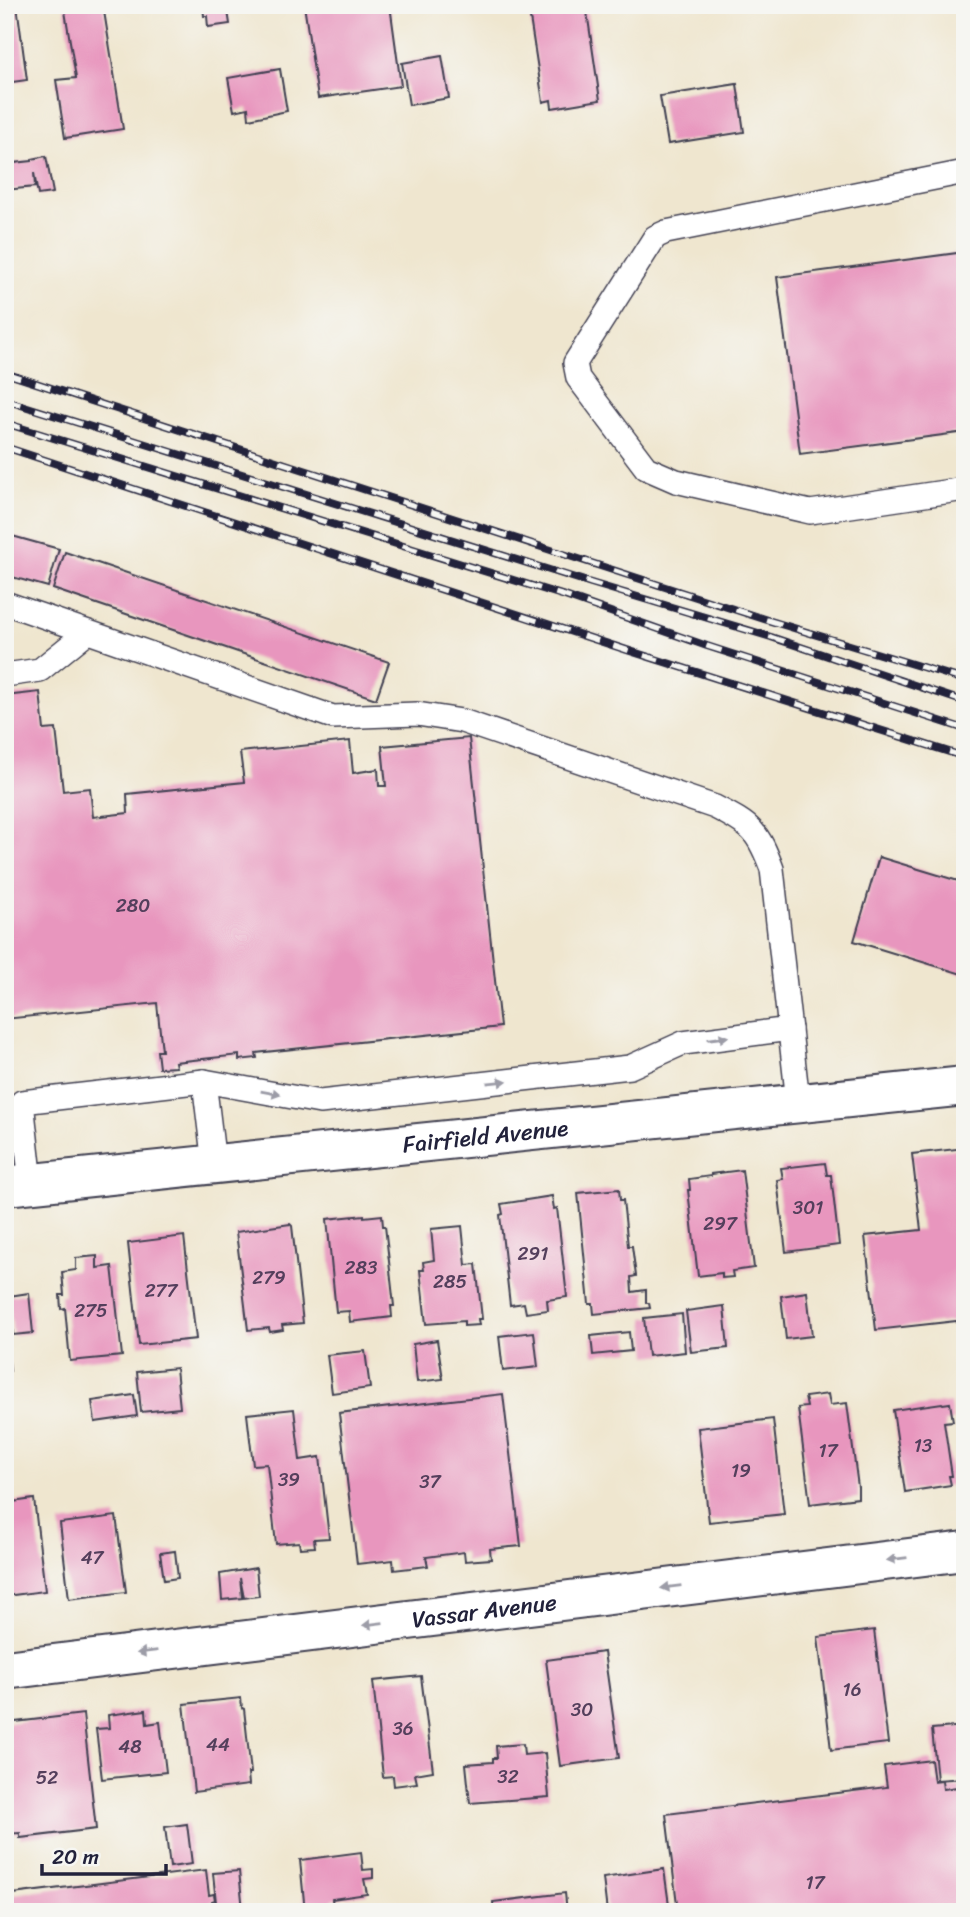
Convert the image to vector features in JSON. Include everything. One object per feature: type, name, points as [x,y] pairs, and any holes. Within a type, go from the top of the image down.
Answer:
[{"type":"street","name":"Fairfield Avenue","points":[[18,1185],[965,1086]]},
{"type":"street","name":"Vassar Avenue","points":[[5,1670],[965,1551]]},
{"type":"lane","points":[[965,172],[666,232],[655,237],[575,363],[578,378],[646,468],[676,481],[810,512],[965,489]]},
{"type":"lane","points":[[5,603],[333,717],[417,714],[462,722],[715,807],[745,823],[763,844],[772,869],[798,1102]]},
{"type":"lane","points":[[5,675],[40,670],[87,632]]},
{"type":"lane","points":[[18,1185],[22,1102],[204,1081],[320,1102],[630,1067],[683,1043],[790,1029]]},
{"type":"lane","points":[[204,1081],[214,1164]]},
{"type":"building","points":[[5,5],[17,5],[27,80],[5,83]]},
{"type":"building","points":[[64,5],[103,5],[123,129],[65,138],[56,80],[76,78]]},
{"type":"building","points":[[203,5],[252,7],[228,11],[230,24],[208,27]]},
{"type":"building","points":[[304,5],[390,5],[401,86],[318,98]]},
{"type":"building","points":[[440,5],[466,5],[466,7],[441,11]]},
{"type":"building","points":[[528,5],[586,5],[600,100],[552,108],[551,100],[543,102]]},
{"type":"building","points":[[442,56],[449,98],[409,105],[402,63]]},
{"type":"building","points":[[280,69],[287,111],[249,119],[248,108],[234,111],[228,78]]},
{"type":"building","points":[[737,84],[744,132],[668,144],[660,96]]},
{"type":"building","points":[[46,156],[53,193],[38,195],[34,173],[35,187],[5,190],[5,164],[32,161]]},
{"type":"building","points":[[965,252],[965,432],[800,454],[777,277]]},
{"type":"building","points":[[5,534],[59,549],[48,587],[5,575]]},
{"type":"building","points":[[65,552],[389,662],[376,699],[53,589]]},
{"type":"building","points":[[40,692],[44,730],[56,729],[63,791],[90,788],[93,817],[128,813],[127,794],[244,782],[240,752],[350,741],[353,773],[378,769],[379,786],[386,786],[382,746],[469,738],[500,1027],[256,1053],[257,1058],[239,1060],[239,1055],[175,1062],[176,1067],[159,1068],[157,1051],[162,1051],[157,1003],[5,1019],[5,696]]},
{"type":"building","points":[[879,857],[965,883],[965,975],[854,941]]},
{"type":"building","points":[[965,1148],[965,1225],[960,1225],[965,1265],[965,1320],[876,1330],[865,1236],[921,1230],[912,1154]]},
{"type":"building","points":[[825,1163],[827,1175],[831,1175],[839,1245],[786,1252],[777,1180],[783,1179],[781,1168]]},
{"type":"building","points":[[742,1170],[754,1268],[732,1271],[733,1277],[722,1278],[722,1273],[698,1276],[689,1179]]},
{"type":"building","points":[[619,1189],[636,1276],[631,1277],[632,1292],[646,1290],[646,1303],[649,1303],[650,1308],[594,1314],[593,1304],[589,1304],[578,1193]]},
{"type":"building","points":[[552,1196],[554,1209],[557,1208],[567,1297],[547,1300],[548,1310],[526,1313],[524,1303],[510,1305],[501,1204]]},
{"type":"building","points":[[382,1215],[394,1306],[391,1306],[392,1317],[350,1322],[349,1311],[336,1312],[327,1219]]},
{"type":"building","points":[[290,1224],[303,1323],[282,1325],[283,1330],[270,1332],[269,1328],[248,1330],[236,1232]]},
{"type":"building","points":[[462,1226],[466,1265],[476,1264],[482,1319],[478,1319],[479,1325],[464,1326],[464,1321],[426,1324],[420,1270],[424,1270],[423,1262],[434,1260],[431,1229]]},
{"type":"building","points":[[184,1236],[196,1339],[139,1345],[128,1243]]},
{"type":"building","points":[[97,1256],[97,1268],[112,1266],[122,1356],[70,1361],[65,1308],[61,1309],[60,1295],[64,1295],[62,1272],[76,1270],[76,1258]]},
{"type":"building","points":[[807,1292],[812,1336],[786,1339],[781,1296]]},
{"type":"building","points":[[29,1293],[33,1333],[13,1335],[9,1296]]},
{"type":"building","points":[[724,1306],[728,1348],[691,1352],[686,1311]]},
{"type":"building","points":[[682,1314],[685,1352],[648,1356],[644,1318]]},
{"type":"building","points":[[534,1332],[538,1367],[503,1371],[499,1336]]},
{"type":"building","points":[[629,1332],[631,1351],[593,1355],[591,1336]]},
{"type":"building","points":[[437,1340],[443,1379],[417,1382],[413,1344]]},
{"type":"building","points":[[5,1342],[10,1371],[5,1372]]},
{"type":"building","points":[[365,1351],[370,1388],[332,1393],[327,1355]]},
{"type":"building","points":[[176,1368],[180,1408],[141,1412],[137,1372]]},
{"type":"building","points":[[503,1394],[521,1546],[490,1549],[491,1559],[465,1561],[464,1552],[426,1557],[428,1566],[394,1570],[393,1560],[357,1564],[339,1413]]},
{"type":"building","points":[[828,1394],[830,1405],[847,1403],[858,1498],[810,1504],[798,1408],[807,1407],[805,1397]]},
{"type":"building","points":[[134,1395],[137,1416],[95,1422],[92,1401]]},
{"type":"building","points":[[950,1403],[953,1421],[944,1422],[951,1485],[905,1492],[893,1410]]},
{"type":"building","points":[[294,1409],[300,1460],[320,1457],[329,1538],[314,1539],[315,1547],[300,1548],[299,1542],[276,1544],[267,1464],[253,1465],[247,1414]]},
{"type":"building","points":[[773,1419],[784,1514],[709,1522],[698,1428]]},
{"type":"building","points":[[34,1499],[45,1591],[5,1596],[5,1503]]},
{"type":"building","points":[[116,1516],[126,1592],[69,1599],[60,1523]]},
{"type":"building","points":[[175,1551],[178,1578],[164,1580],[160,1553]]},
{"type":"building","points":[[256,1568],[259,1596],[244,1598],[240,1578],[242,1598],[222,1600],[220,1574]]},
{"type":"building","points":[[874,1630],[888,1743],[831,1750],[818,1637]]},
{"type":"building","points":[[604,1652],[619,1758],[560,1766],[546,1660]]},
{"type":"building","points":[[421,1676],[433,1771],[415,1774],[417,1783],[394,1786],[393,1776],[383,1777],[373,1681]]},
{"type":"building","points":[[241,1698],[251,1773],[248,1773],[249,1785],[194,1792],[184,1704]]},
{"type":"building","points":[[146,1710],[147,1724],[160,1722],[166,1772],[102,1779],[96,1729],[109,1728],[108,1715]]},
{"type":"building","points":[[83,1714],[96,1829],[20,1838],[20,1833],[5,1834],[5,1751],[10,1749],[7,1723]]},
{"type":"building","points":[[965,1726],[965,1778],[937,1780],[932,1729]]},
{"type":"building","points":[[523,1744],[524,1755],[545,1753],[549,1797],[470,1803],[466,1764],[493,1762],[493,1758],[497,1758],[496,1746]]},
{"type":"building","points":[[931,1760],[934,1782],[942,1781],[943,1789],[965,1786],[965,1912],[678,1912],[666,1814],[887,1787],[884,1766]]},
{"type":"building","points":[[187,1824],[192,1864],[170,1867],[165,1827]]},
{"type":"building","points":[[361,1852],[363,1870],[373,1869],[373,1878],[364,1879],[367,1894],[332,1899],[334,1912],[305,1912],[300,1860]]},
{"type":"building","points":[[664,1869],[670,1912],[607,1912],[603,1878]]},
{"type":"building","points":[[206,1870],[209,1895],[214,1894],[214,1912],[5,1912],[5,1895]]},
{"type":"building","points":[[239,1871],[243,1910],[217,1912],[213,1873]]},
{"type":"building","points":[[565,1893],[567,1912],[494,1912],[493,1902]]},
{"type":"railway","points":[[5,373],[764,619],[965,680]]},
{"type":"railway","points":[[5,400],[771,637],[965,702]]},
{"type":"railway","points":[[5,423],[565,596],[707,646],[965,729]]},
{"type":"railway","points":[[5,447],[965,757]]}]
